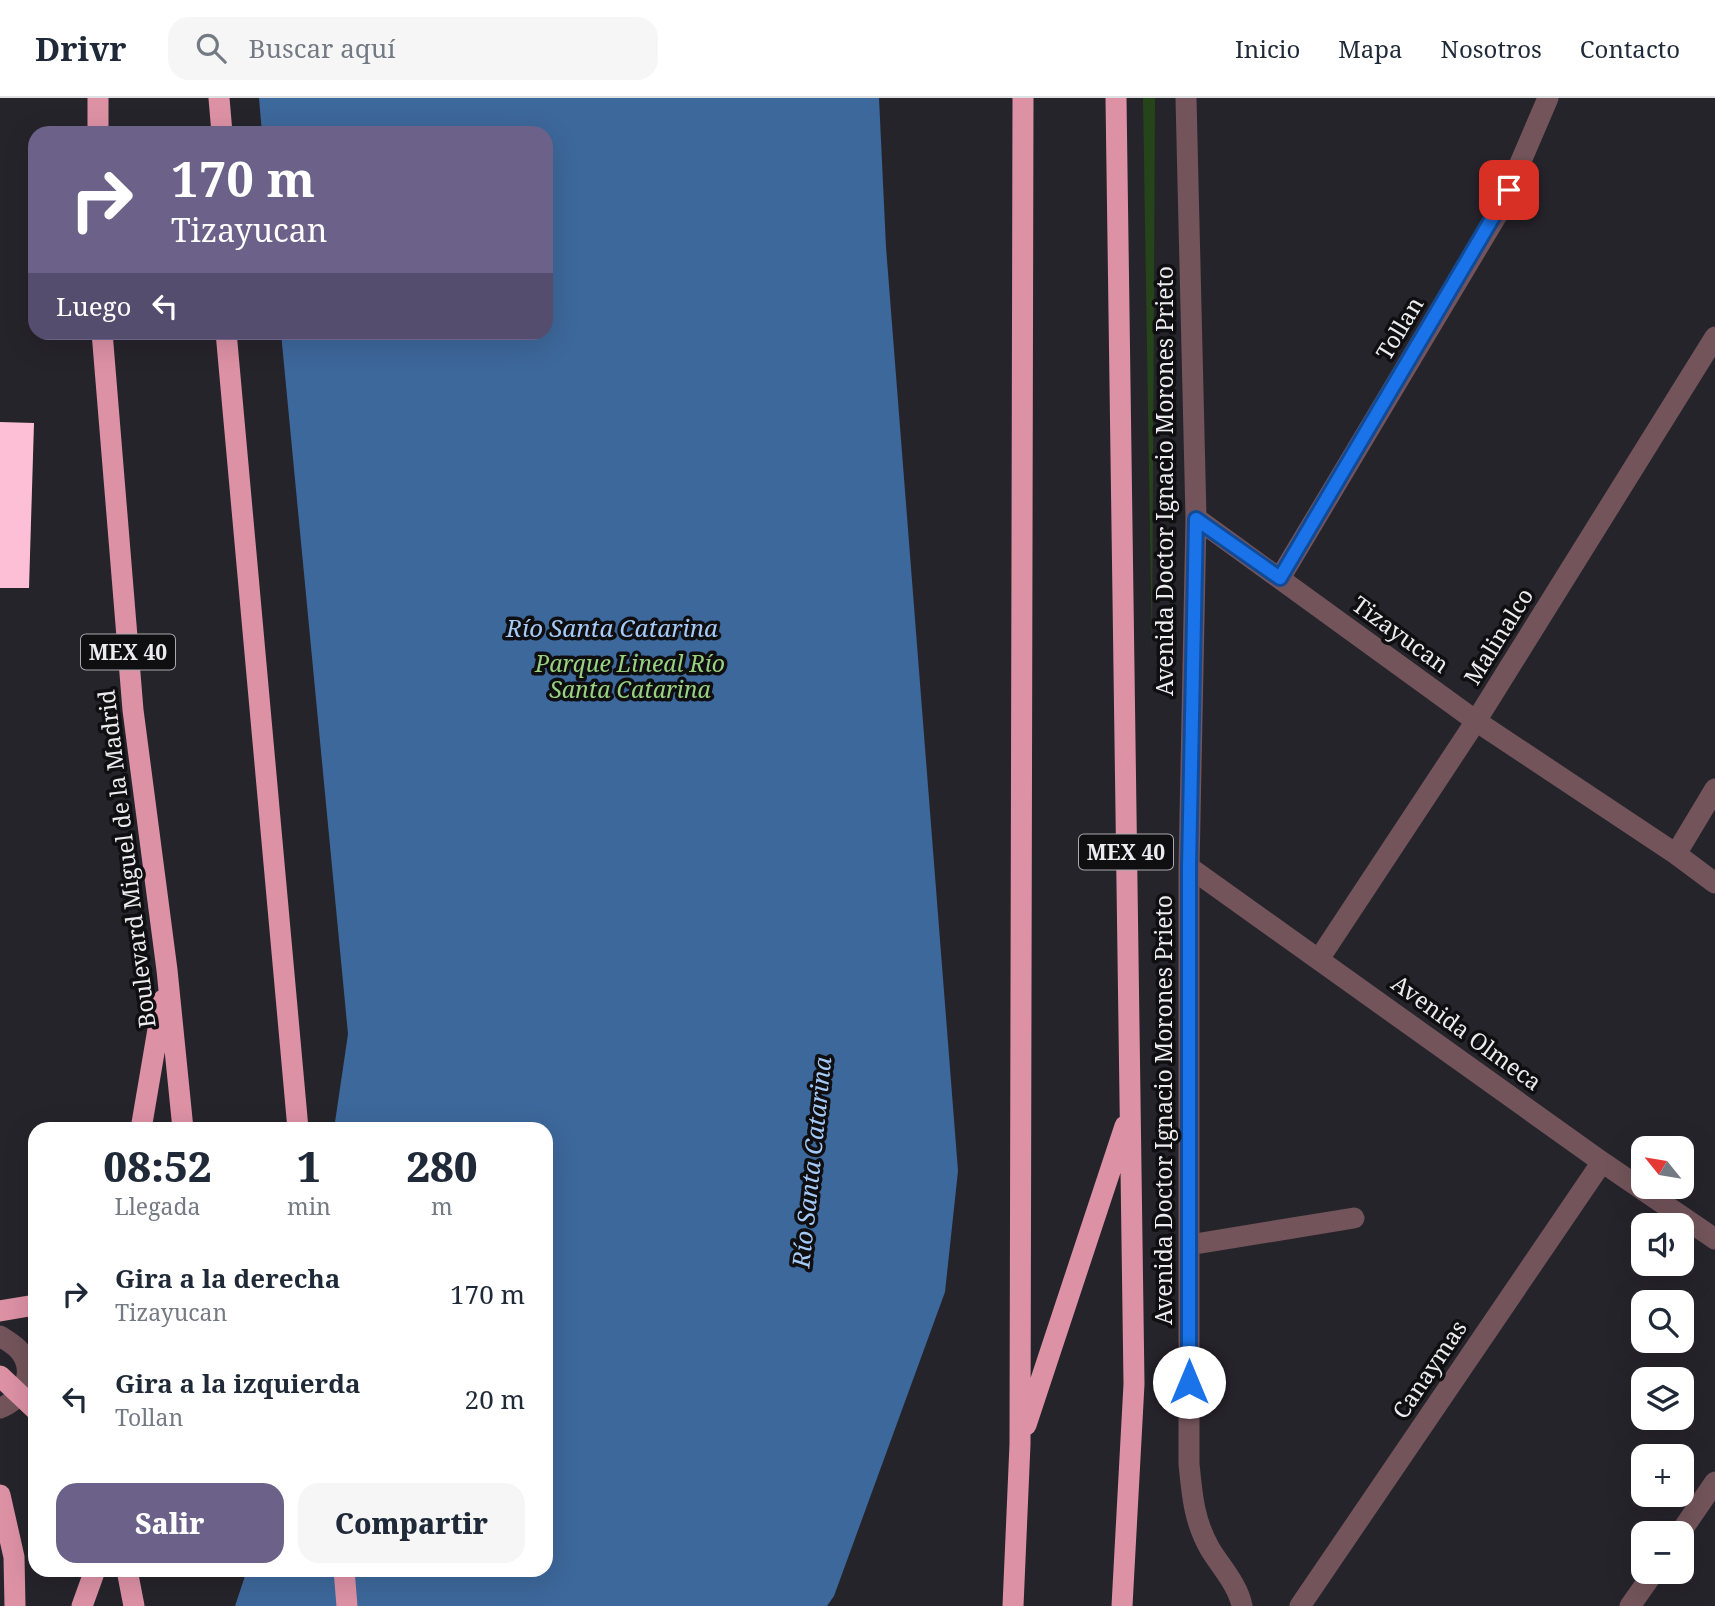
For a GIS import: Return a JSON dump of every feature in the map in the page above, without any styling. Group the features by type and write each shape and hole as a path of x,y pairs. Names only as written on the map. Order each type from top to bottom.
{"highway":[{"path":"98,98 98,126"},
{"path":"219,98 221,126"},
{"path":"1013,1606 1020,1444 1023,98"},
{"name":"Avenida Doctor Ignacio Morones Prieto","path":"1116,98 1133,1384 1122,1606"},
{"name":"Boulevard Miguel de la Madrid","path":"103,340 133,710 167,970 182,1122"},
{"path":"227,340 297,1122"},
{"path":"142,1122 167,970"},
{"path":"1020,1444 1130,1110"},
{"path":"0,1311 28,1306"},
{"path":"0,1376 28,1402"},
{"path":"0,1495 14,1558 15,1606"},
{"path":"82,1606 92,1577"},
{"path":"128,1577 134,1606"},
{"path":"345,1577 347,1606"}],"street":[{"name":"Avenida Doctor Ignacio Morones Prieto","path":"1185,98 1196,519 1189,867 1189,1464 1193,1511 1209,1546 1240,1595 1242,1606"},
{"name":"Tollan","path":"1280,578 1500,210 1548,98"},
{"name":"Malinalco","path":"1320,959 1476,720 1715,337"},
{"name":"Tizayucan","path":"1196,519 1476,720 1715,883"},
{"path":"1676,854 1715,789"},
{"name":"Avenida Olmeca","path":"1189,867 1602,1162 1715,1239"},
{"name":"Canaymas","path":"1300,1606 1602,1162"},
{"path":"1189,1245 1354,1219"},
{"path":"0,1336 19,1350 27,1375 18,1398 0,1408"},
{"path":"1688,1521 1715,1482"},
{"path":"1630,1606 1646,1584"}],"green space":[{"path":"1143,98 1155,98 1152,656"}],"water":[{"name":"Río Santa Catarina","path":"259,98 879,98 886,247 958,1171 945,1292 834,1596 827,1606 235,1606 245,1577 553,1577 553,1122 335,1122 348,1034 282,340 553,340 553,126 261,126"}],"building":[{"path":"0,422 34,423 29,588 0,588"}],"route":[{"path":"1189,1382 1189,867 1196,519 1280,578 1500,210 1509,190"}],"park label":[{"name":"Parque Lineal Río Santa Catarina","path":"630,676"}]}
